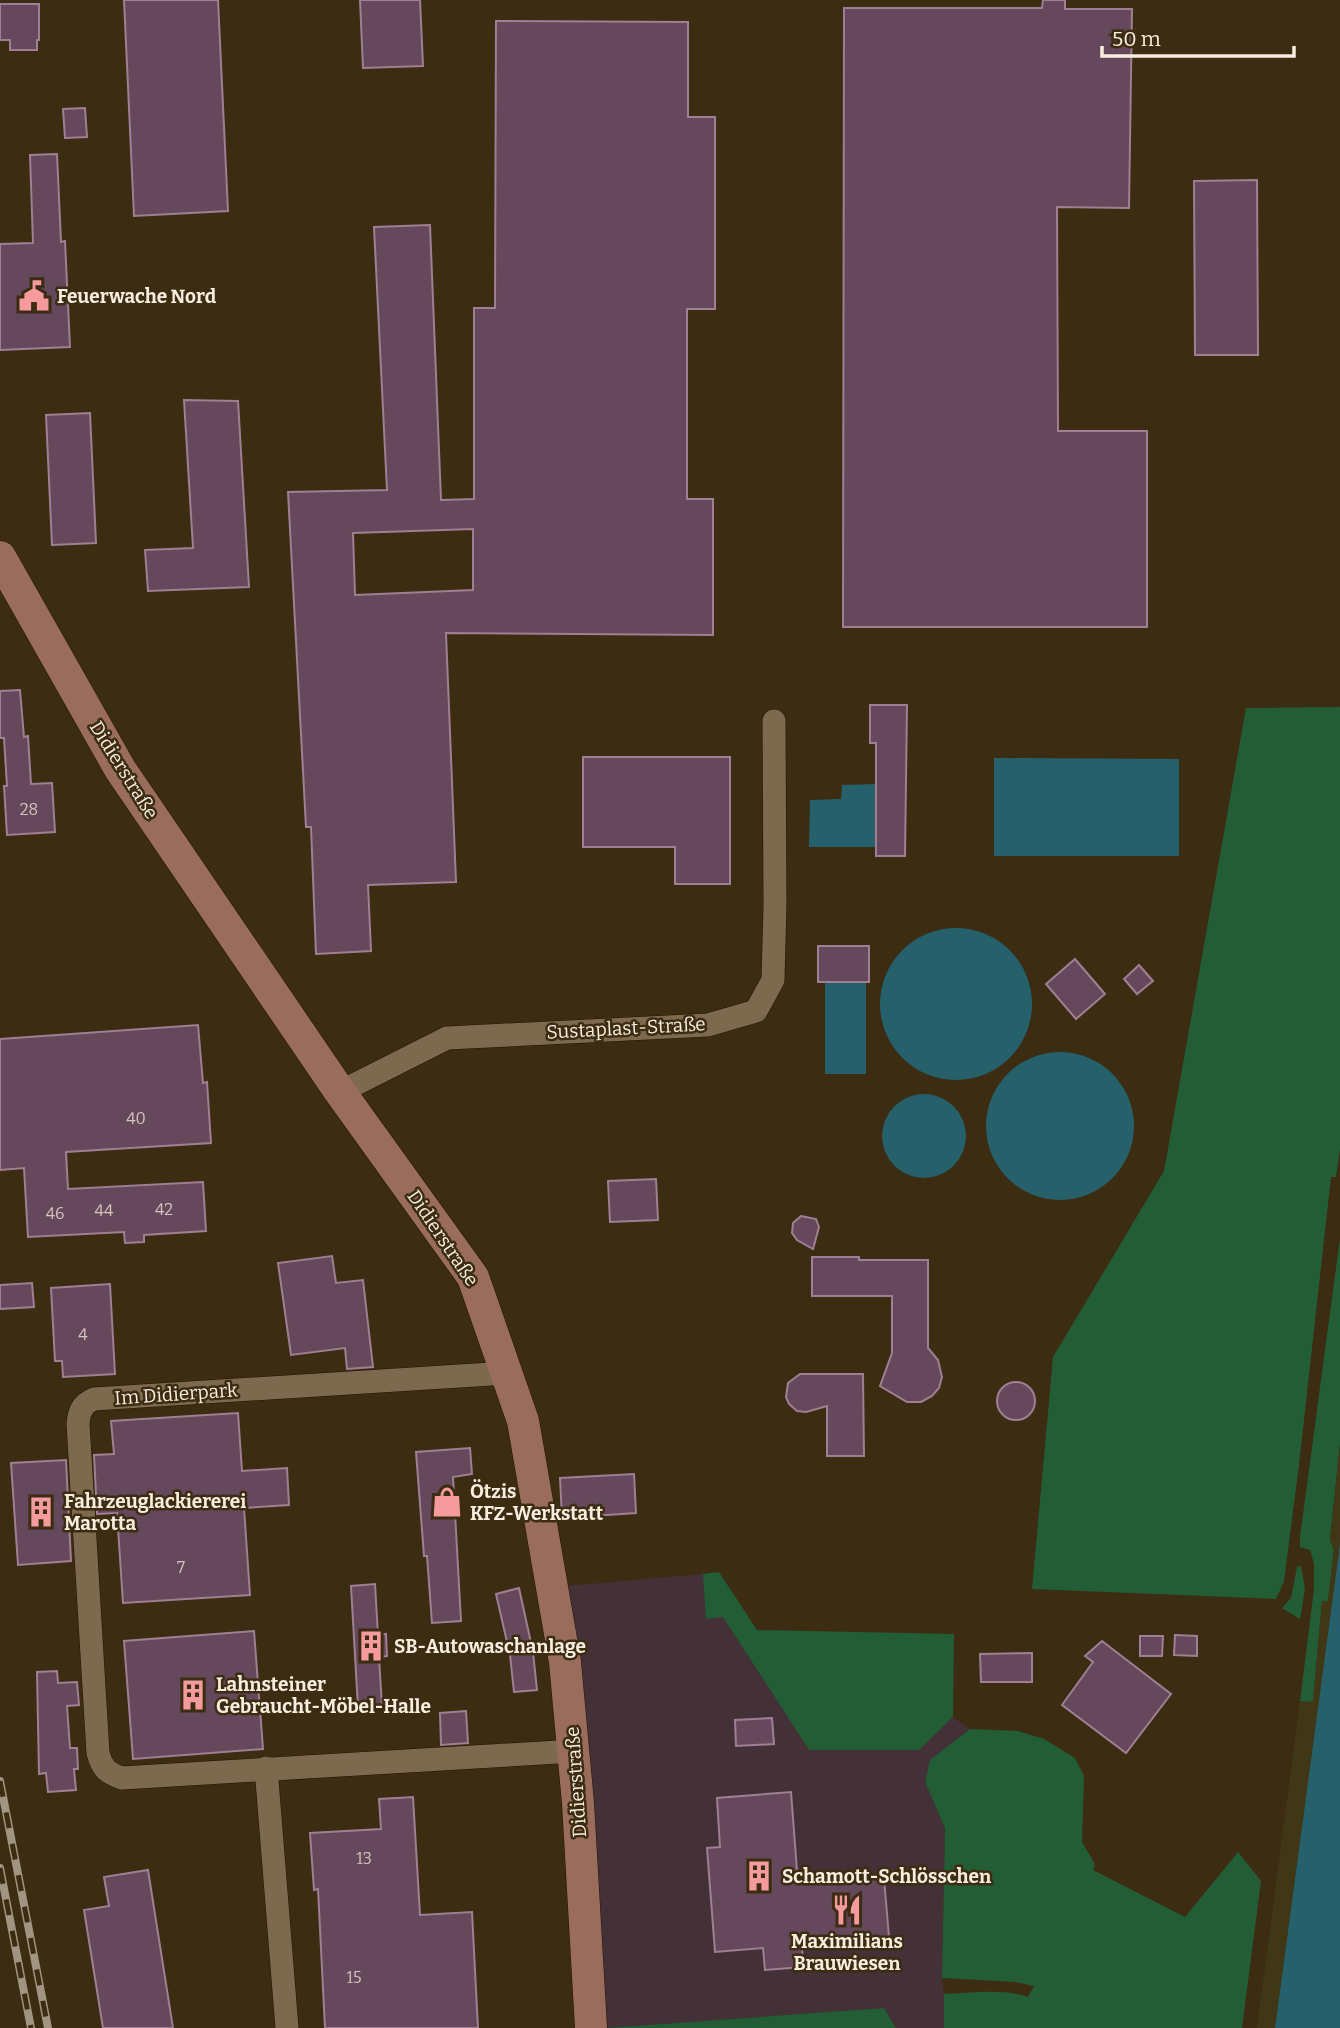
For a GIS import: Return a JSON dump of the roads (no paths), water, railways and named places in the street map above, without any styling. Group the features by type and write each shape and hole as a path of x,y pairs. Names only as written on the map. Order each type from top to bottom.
{"street":[{"name":"Didierstraße","path":"0,557 120,769 340,1092 473,1277 523,1420 565,1662 575,1751 590,2028"},
{"name":"Sustaplast-Straße","path":"340,1092 447,1038 708,1025 756,1011 773,979 774,722"},
{"name":"Im Didierpark","path":"507,1373 94,1399 81,1408 78,1424 98,1753 101,1766 110,1774 122,1778 575,1751"},
{"path":"266,1768 286,2028"}],"water":[{"path":"994,758 1179,759 1179,856 994,856"},
{"path":"876,784 876,847 809,847 810,800 841,799 842,785"},
{"path":"956,928 985,934 1010,950 1026,975 1032,1004 1026,1033 1010,1058 985,1074 956,1080 927,1074 902,1058 886,1033 880,1004 886,975 902,950 927,934"},
{"path":"825,983 866,983 866,1074 825,1074"},
{"path":"1060,1052 1088,1058 1112,1074 1128,1098 1134,1126 1128,1154 1112,1178 1088,1194 1060,1200 1032,1194 1008,1178 992,1154 986,1126 992,1098 1008,1074 1032,1058"},
{"path":"916,1094 932,1094 948,1101 959,1112 966,1128 963,1152 954,1166 932,1178 916,1178 900,1171 889,1160 882,1144 882,1128 889,1112 900,1101"},
{"path":"1340,1544 1340,2028 1275,2028"}],"railway":[{"path":"0,1781 48,2028"},
{"path":"0,1868 31,2028"}],"place":[{"name":"Feuerwache Nord","path":"34,296"},
{"name":"Ötzis KFZ-Werkstatt","path":"447,1502"},
{"name":"Fahrzeuglackiererei Marotta","path":"41,1512"},
{"name":"SB-Autowaschanlage","path":"371,1646"},
{"name":"Lahnsteiner Gebraucht-Möbel-Halle","path":"193,1695"},
{"name":"Schamott-Schlösschen","path":"759,1876"},
{"name":"Maximilians Brauwiesen","path":"847,1910"}]}
